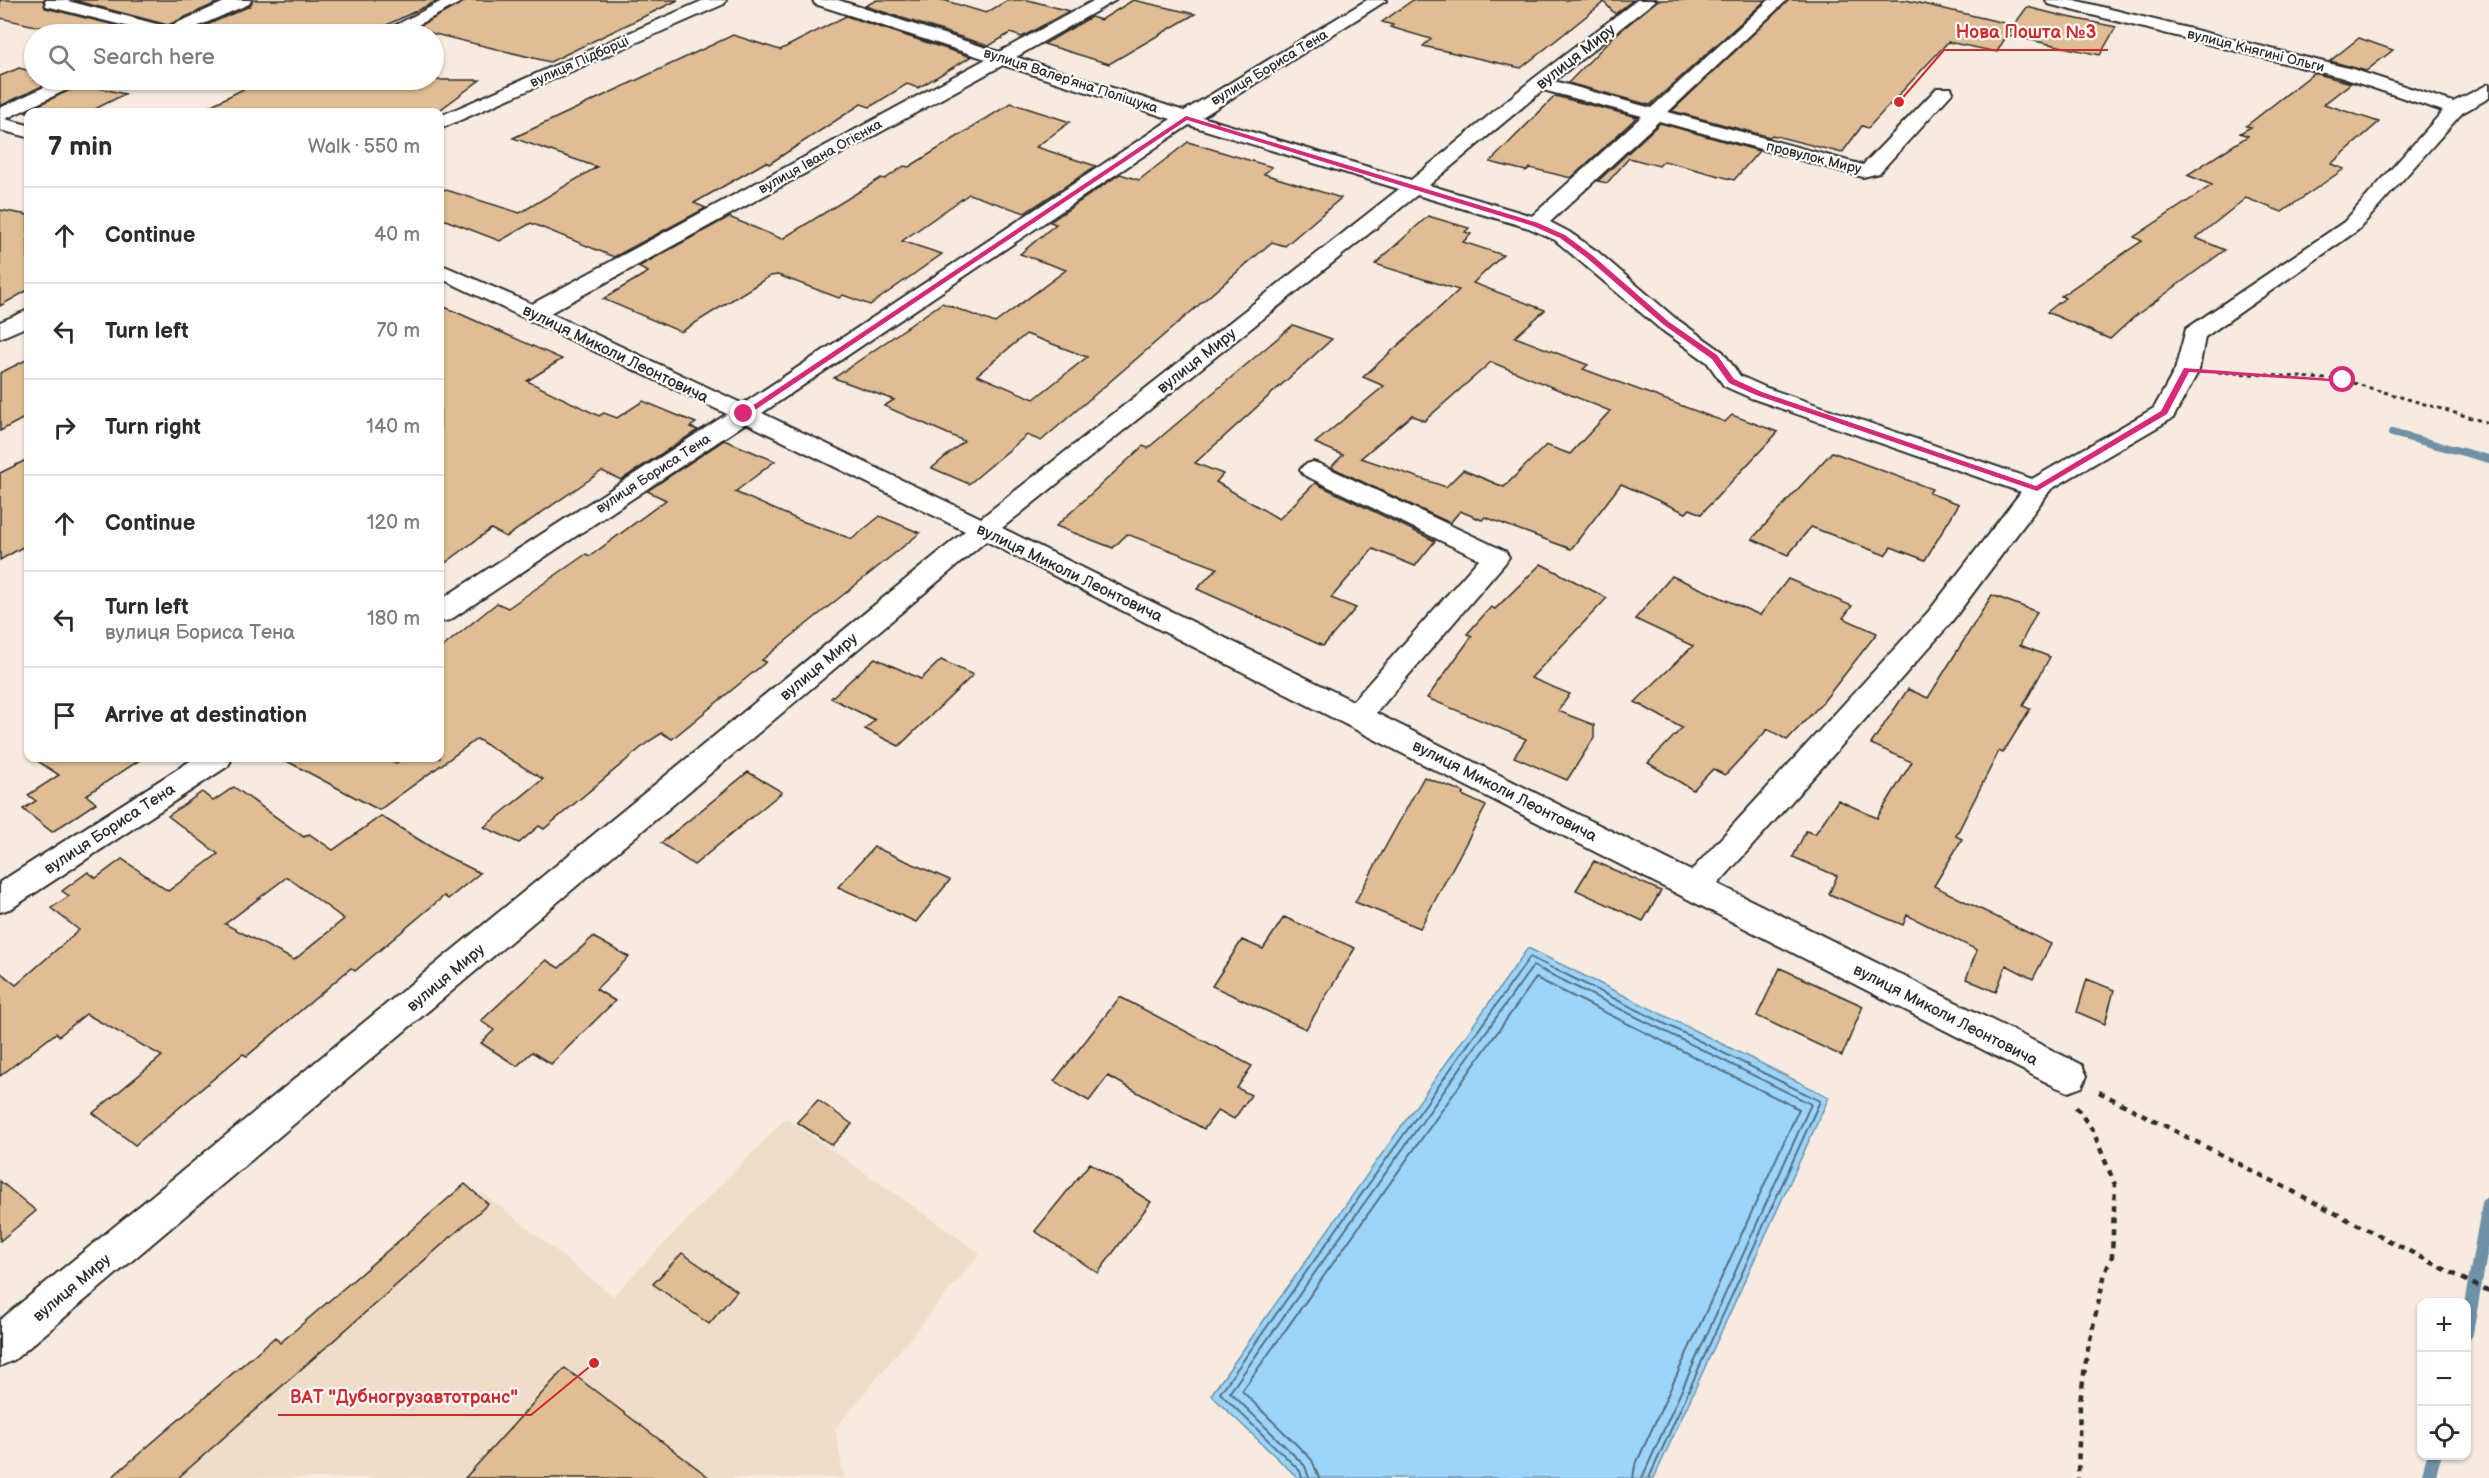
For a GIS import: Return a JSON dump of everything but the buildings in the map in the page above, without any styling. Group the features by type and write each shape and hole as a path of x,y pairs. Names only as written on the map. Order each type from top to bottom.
{"street":[{"path":"192,24 243,0"},
{"path":"408,24 457,0"},
{"name":"вулиця Підборці","path":"444,121 718,0"},
{"name":"вулиця Валерʼяна Поліщука","path":"821,0 1186,118 1536,224 1562,236 1667,323 1715,357 1732,381 1759,393 2037,489"},
{"name":"вулиця Івана Огієнка","path":"533,313 1108,0"},
{"name":"вулиця Бориса Тена","path":"444,609 744,414 1186,118 1379,0"},
{"name":"вулиця Миру","path":"0,1346 984,529 1413,188 1540,83 1648,0"},
{"path":"1536,224 1779,0"},
{"name":"вулиця Княгині Ольги","path":"2054,0 2147,16 2346,73 2456,109"},
{"path":"54,1 136,24"},
{"name":"провулок Миру","path":"1540,83 1863,171 1872,169 1944,92"},
{"path":"0,115 52,90"},
{"path":"1695,888 1939,618 2037,489 2164,413 2187,370 2194,334 2351,226 2456,109 2489,90"},
{"path":"0,124 24,130"},
{"name":"вулиця Миколи Леонтовича","path":"444,272 984,529 1358,715 2058,1071"},
{"path":"0,331 24,319"},
{"path":"1314,470 1496,557 1358,715"},
{"name":"вулиця Бориса Тена","path":"0,899 211,762"}],"path":[{"path":"2187,370 2343,380 2489,423"},
{"path":"2058,1071 2489,1292"},
{"path":"2058,1071 2093,1131 2115,1185 2112,1256 2105,1273 2087,1353 2080,1402 2078,1478"}],"shaded area":[{"path":"786,1118 980,1253 835,1429 844,1478 175,1478 483,1193 613,1296"}],"water":[{"path":"1528,948 1829,1097 1654,1478 1298,1478 1211,1395"}],"waterway":[{"path":"2392,433 2489,459"},
{"path":"2471,1305 2489,1204"},
{"path":"2428,1478 2433,1460"}],"place":[{"name":"Нова Пошта №3","path":"1899,102"},
{"name":"ВАТ \"Дубногрузавтотранс\"","path":"594,1363"}],"route":[{"path":"744,414 1186,118 1536,224 1562,236 1667,323 1715,357 1732,381 1759,393 2037,489 2042,483 2164,413 2187,370 2343,380"}]}
